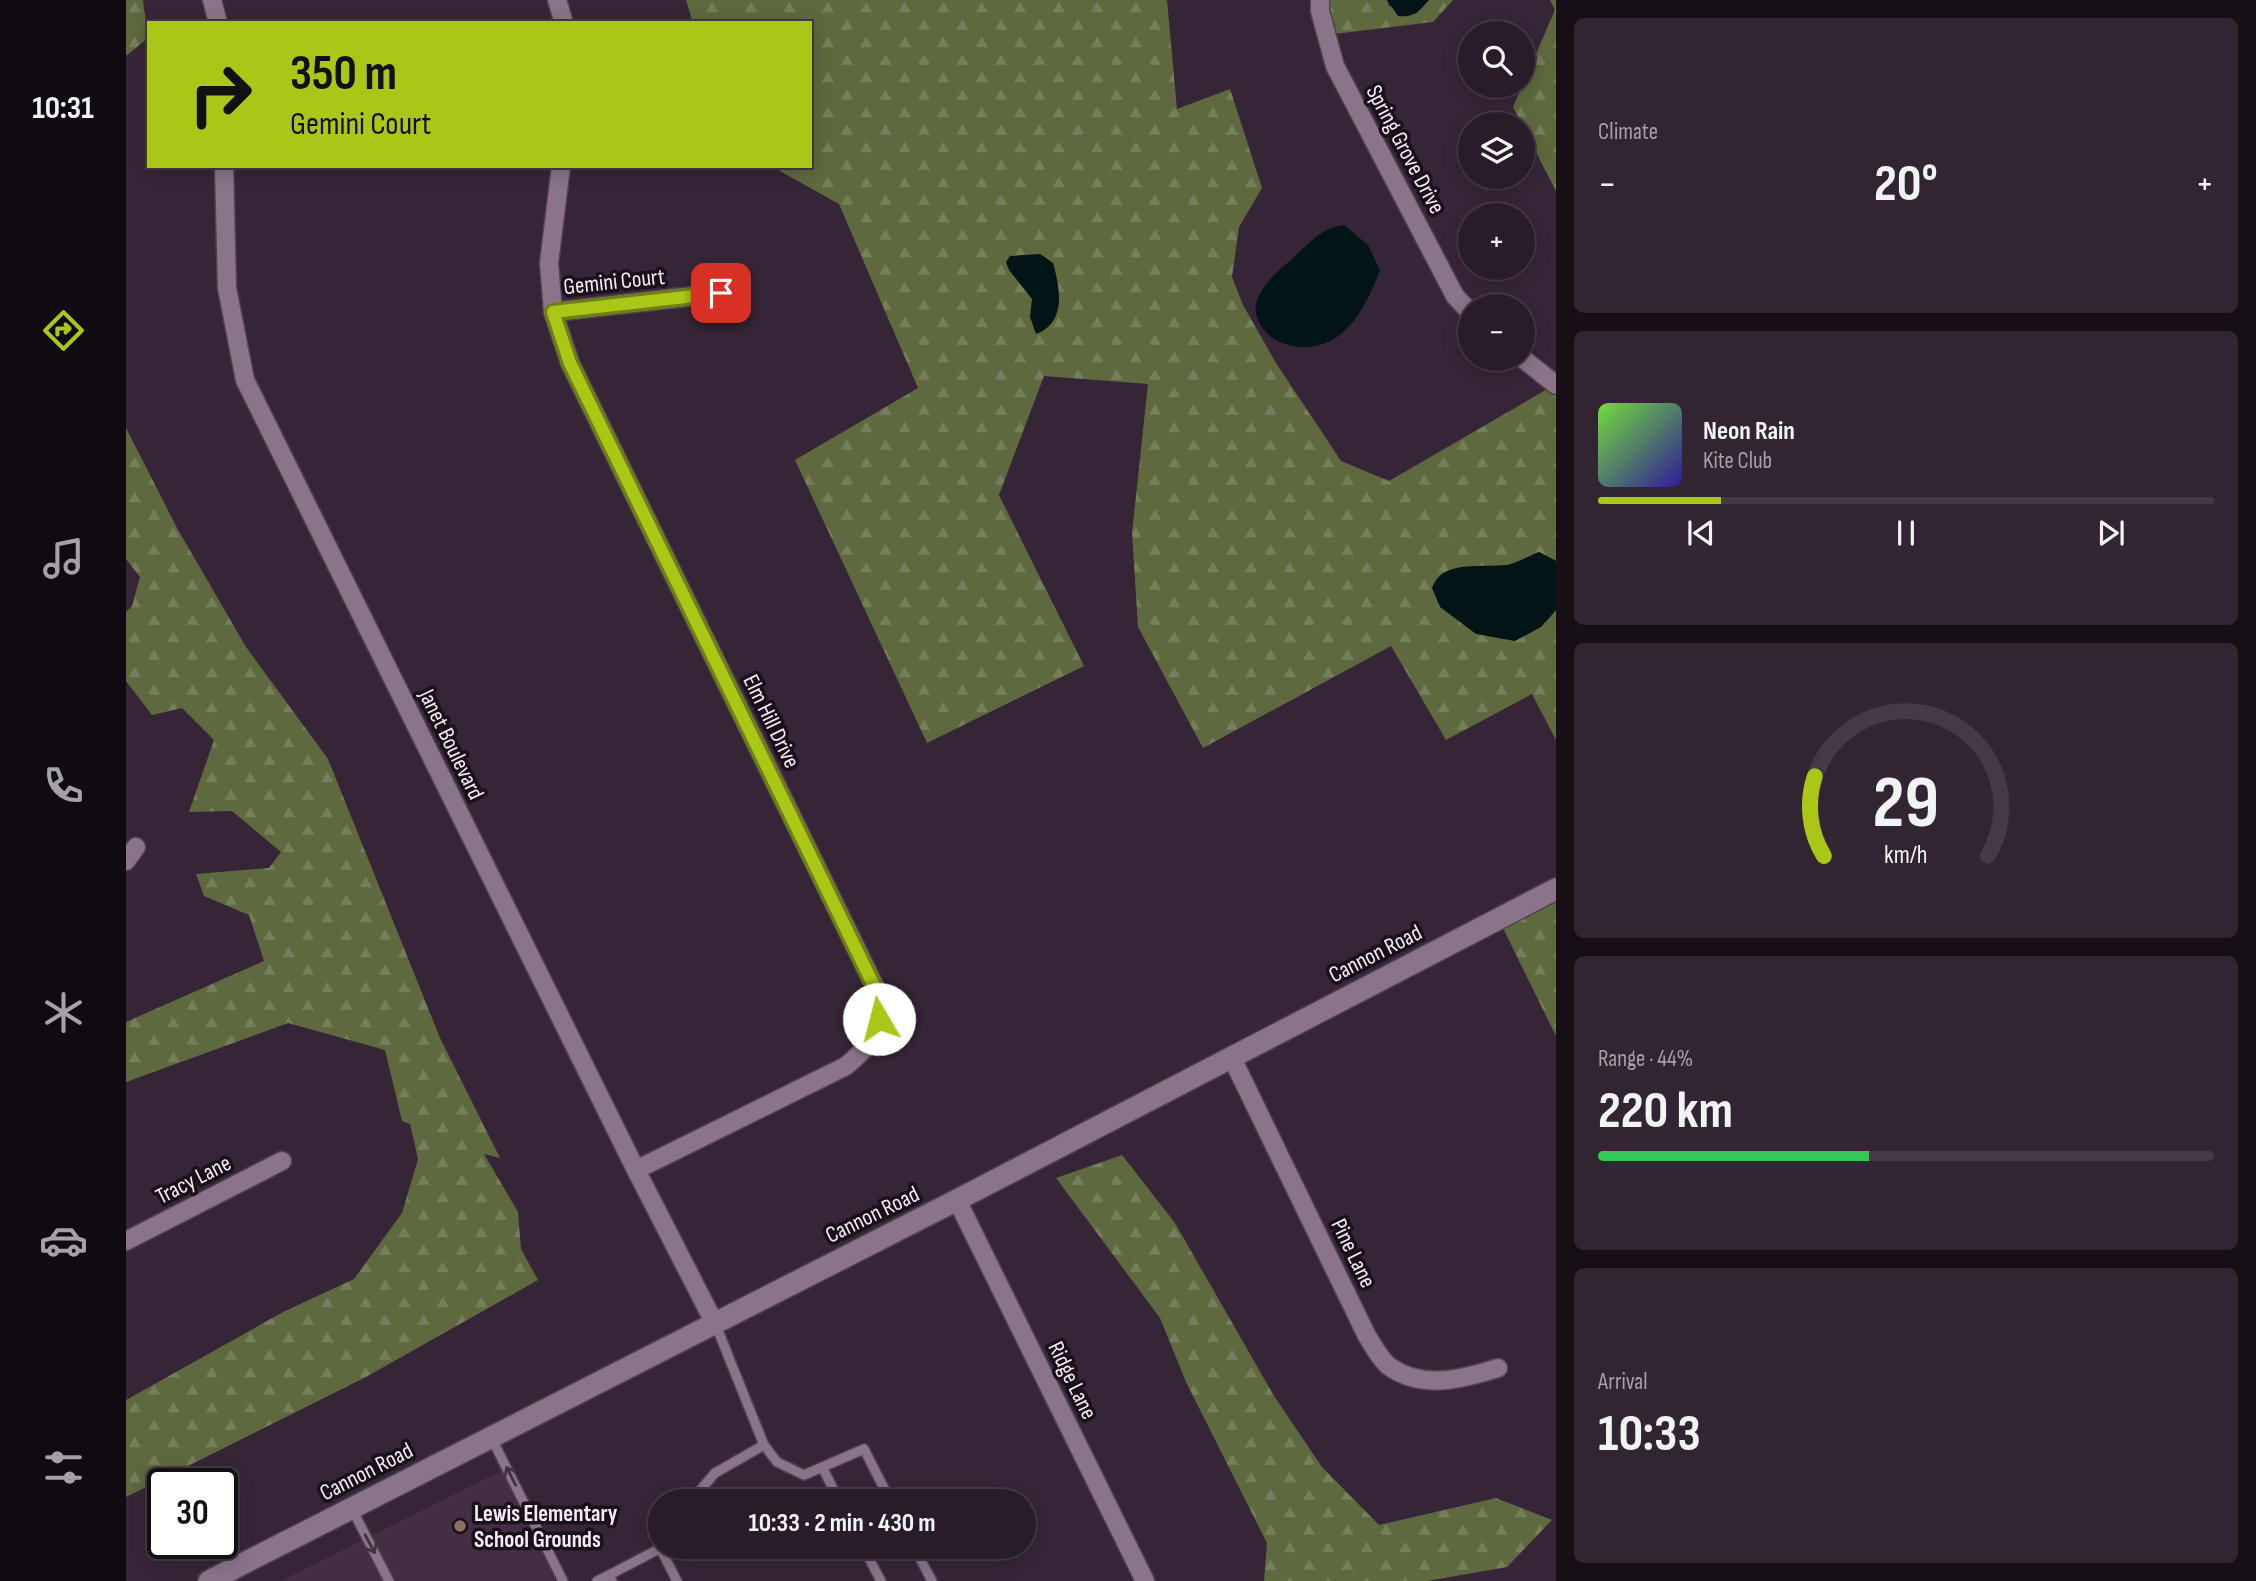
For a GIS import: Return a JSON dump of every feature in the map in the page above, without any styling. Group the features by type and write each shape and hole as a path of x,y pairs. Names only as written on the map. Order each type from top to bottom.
{"main road":[{"name":"Cannon Road","path":"209,1581 957,1200 1556,889"}],"street":[{"path":"212,0 217,21"},
{"path":"557,0 563,21"},
{"name":"Spring Grove Drive","path":"1320,0 1320,11 1335,66 1458,299"},
{"name":"Janet Boulevard","path":"224,168 227,288 245,380 714,1322"},
{"name":"Elm Hill Drive","path":"561,168 549,263 553,312 570,363 877,992 879,1019 868,1047 846,1066 636,1170"},
{"name":"Gemini Court","path":"553,312 721,293"},
{"path":"1535,368 1556,385"},
{"name":"Pine Lane","path":"1231,1056 1367,1336 1388,1367 1423,1381 1462,1379 1498,1368"},
{"name":"Tracy Lane","path":"126,1241 282,1161"},
{"name":"Ridge Lane","path":"957,1200 1145,1581"}],"lane":[{"path":"714,1322 764,1445 777,1462 804,1475 864,1449 884,1489"},
{"path":"491,1436 563,1581"},
{"path":"702,1489 715,1474 764,1445"},
{"path":"822,1467 833,1489"},
{"path":"351,1508 389,1581"},
{"path":"597,1581 610,1578 648,1556"},
{"path":"667,1559 677,1581"},
{"path":"869,1559 881,1581"},
{"path":"920,1559 932,1581"}],"shaded area":[{"path":"1387,0 1429,0 1416,13 1398,16"},
{"path":"1344,225 1368,245 1380,270 1365,304 1341,334 1321,345 1298,347 1277,341 1261,326 1256,313 1258,298 1265,285 1316,237 1336,226"},
{"path":"1040,254 1053,263 1059,303 1053,321 1046,329 1036,334 1030,317 1032,299 1009,270 1006,262 1010,256"},
{"path":"1539,552 1556,561 1556,610 1541,627 1515,641 1476,634 1440,607 1432,588 1445,572 1465,567 1507,565"},
{"name":"Lewis Elementary School Grounds","path":"501,1471 556,1581 281,1581"}],"green space":[{"path":"126,0 143,0 147,39 126,56"},
{"path":"686,0 1167,0 1177,109 1230,89 1262,188 1239,227 1232,277 1243,305 1276,363 1341,461 1389,481 1556,384 1556,561 1539,552 1509,565 1475,566 1541,627 1556,610 1556,740 1532,694 1446,740 1391,646 1203,748 1138,627 1132,533 1148,384 1044,376 999,495 1084,666 927,743 795,460 918,388 839,204 775,168 812,168 812,21 692,21"},
{"path":"1320,0 1387,0 1389,6 1416,14 1429,0 1453,0 1433,22 1326,35"},
{"path":"1550,0 1556,0 1556,191 1535,150 1535,112 1516,112 1513,107 1517,98 1535,98 1535,56 1555,10"},
{"path":"126,428 177,528 246,647 328,759 440,1038 500,1158 484,1154 518,1212 521,1249 538,1280 366,1377 184,1468 147,1468 147,1486 126,1497 126,1400 283,1312 354,1279 402,1213 418,1159 410,1124 402,1121 385,1050 288,1023 126,1082 126,1022 264,961 249,915 204,896 196,874 269,868 281,852 232,811 189,812 214,740 182,708 152,715 126,681 126,612 132,606 140,577 126,559"},
{"path":"1556,889 1556,1036 1498,918"},
{"path":"1122,1155 1175,1223 1274,1396 1322,1467 1379,1525 1496,1498 1552,1520 1507,1567 1427,1581 1264,1581 1267,1543 1186,1382 1160,1318 1056,1178"}],"place":[{"name":"Lewis Elementary School Grounds","path":"460,1526"}],"route":[{"path":"721,293 553,312 570,363 877,992 879,1019"}]}
